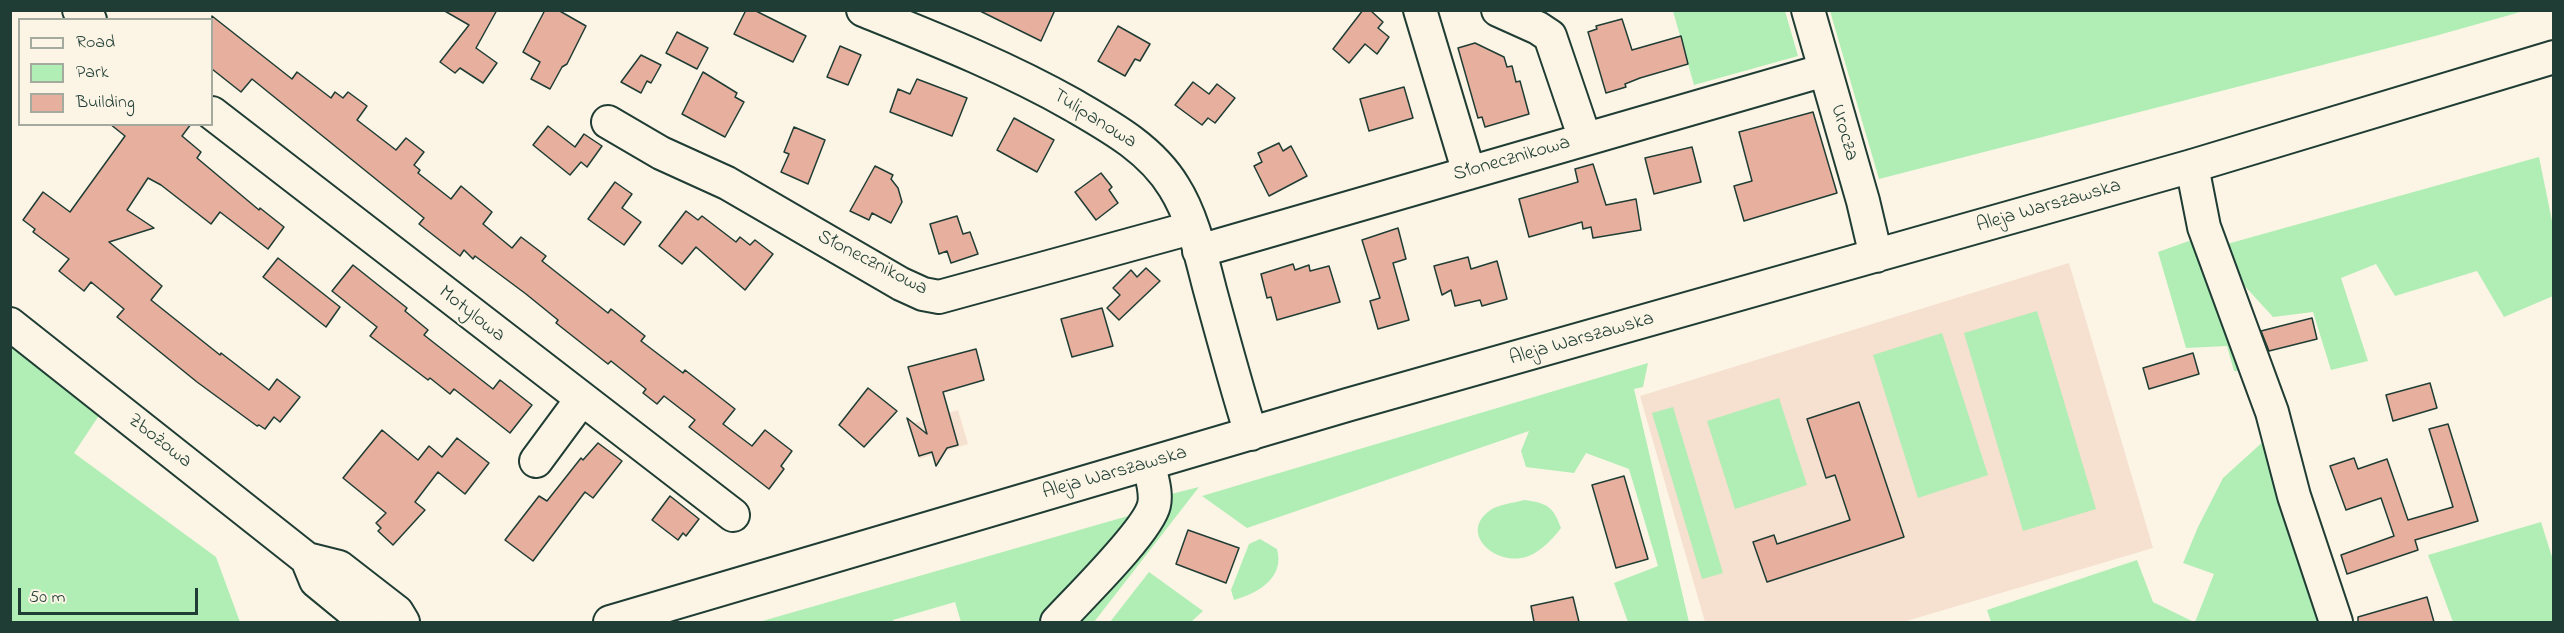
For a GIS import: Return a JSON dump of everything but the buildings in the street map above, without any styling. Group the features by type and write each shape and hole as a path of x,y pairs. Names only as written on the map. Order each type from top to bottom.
{"street":[{"name":"Tulipanowa","path":"863,10 990,62 1116,129 1158,165 1175,188 1195,239 1251,434"},
{"path":"1420,10 1470,173"},
{"path":"1498,10 1550,36 1585,139"},
{"name":"Urocza","path":"1808,10 1876,256"},
{"name":"Aleja Warszawska","path":"610,622 1251,434 2192,166 2553,57"},
{"name":"Słonecznikowa","path":"608,122 661,153 727,183 901,284 922,294 939,297 1470,173 1825,70"},
{"name":"Motylowa","path":"213,114 581,400 733,515"},
{"path":"2192,166 2204,227 2272,412 2294,496 2336,622"},
{"name":"Zbożowa","path":"10,324 307,559 339,567 397,612 404,622"},
{"path":"536,461 581,400"},
{"path":"1058,622 1136,535 1152,512 1155,498 1149,464"},
{"name":"Zbożowa","path":"307,559 316,581 366,622"}],"shaded area":[{"path":"2069,263 2153,548 1903,622 1705,622 1640,396"},
{"path":"958,410 968,444 919,459 909,425"}],"green space":[{"path":"1830,10 2524,11 1879,179"},
{"path":"1673,11 1785,11 1798,56 1694,85"},
{"path":"2539,157 2553,226 2553,296 2504,317 2477,271 2395,296 2376,264 2341,278 2368,361 2331,370 2313,312 2273,317 2241,282 2227,244"},
{"path":"2203,236 2248,371 2234,371 2227,346 2186,348 2158,252"},
{"path":"2037,311 2096,509 2023,531 1964,333"},
{"path":"1942,333 1988,475 1918,498 1873,355"},
{"path":"10,339 102,411 74,453 216,557 240,622 11,622"},
{"path":"1648,363 1643,387 1634,389 1689,622 1628,622 1614,583 1658,566 1629,469 1586,453 1574,473 1526,467 1521,451 1529,431 1247,528 1202,496"},
{"path":"1779,398 1807,485 1735,509 1707,421"},
{"path":"1673,407 1723,573 1702,579 1652,413"},
{"path":"2266,439 2328,622 2195,622 2214,574 2183,563 2223,478"},
{"path":"1199,487 1094,622 961,622 955,602 893,620 894,622 759,622 1128,516 1155,498"},
{"path":"1524,500 1544,504 1552,510 1561,528 1544,547 1527,557 1499,556 1483,544 1478,527 1482,518 1496,507"},
{"path":"2541,522 2553,560 2553,622 2453,622 2428,555"},
{"path":"1260,539 1277,549 1277,568 1268,583 1234,600 1231,590 1249,544"},
{"path":"2137,560 2153,602 2194,622 1991,622 1987,610"},
{"path":"1149,572 1203,611 1191,622 1110,622"}]}
